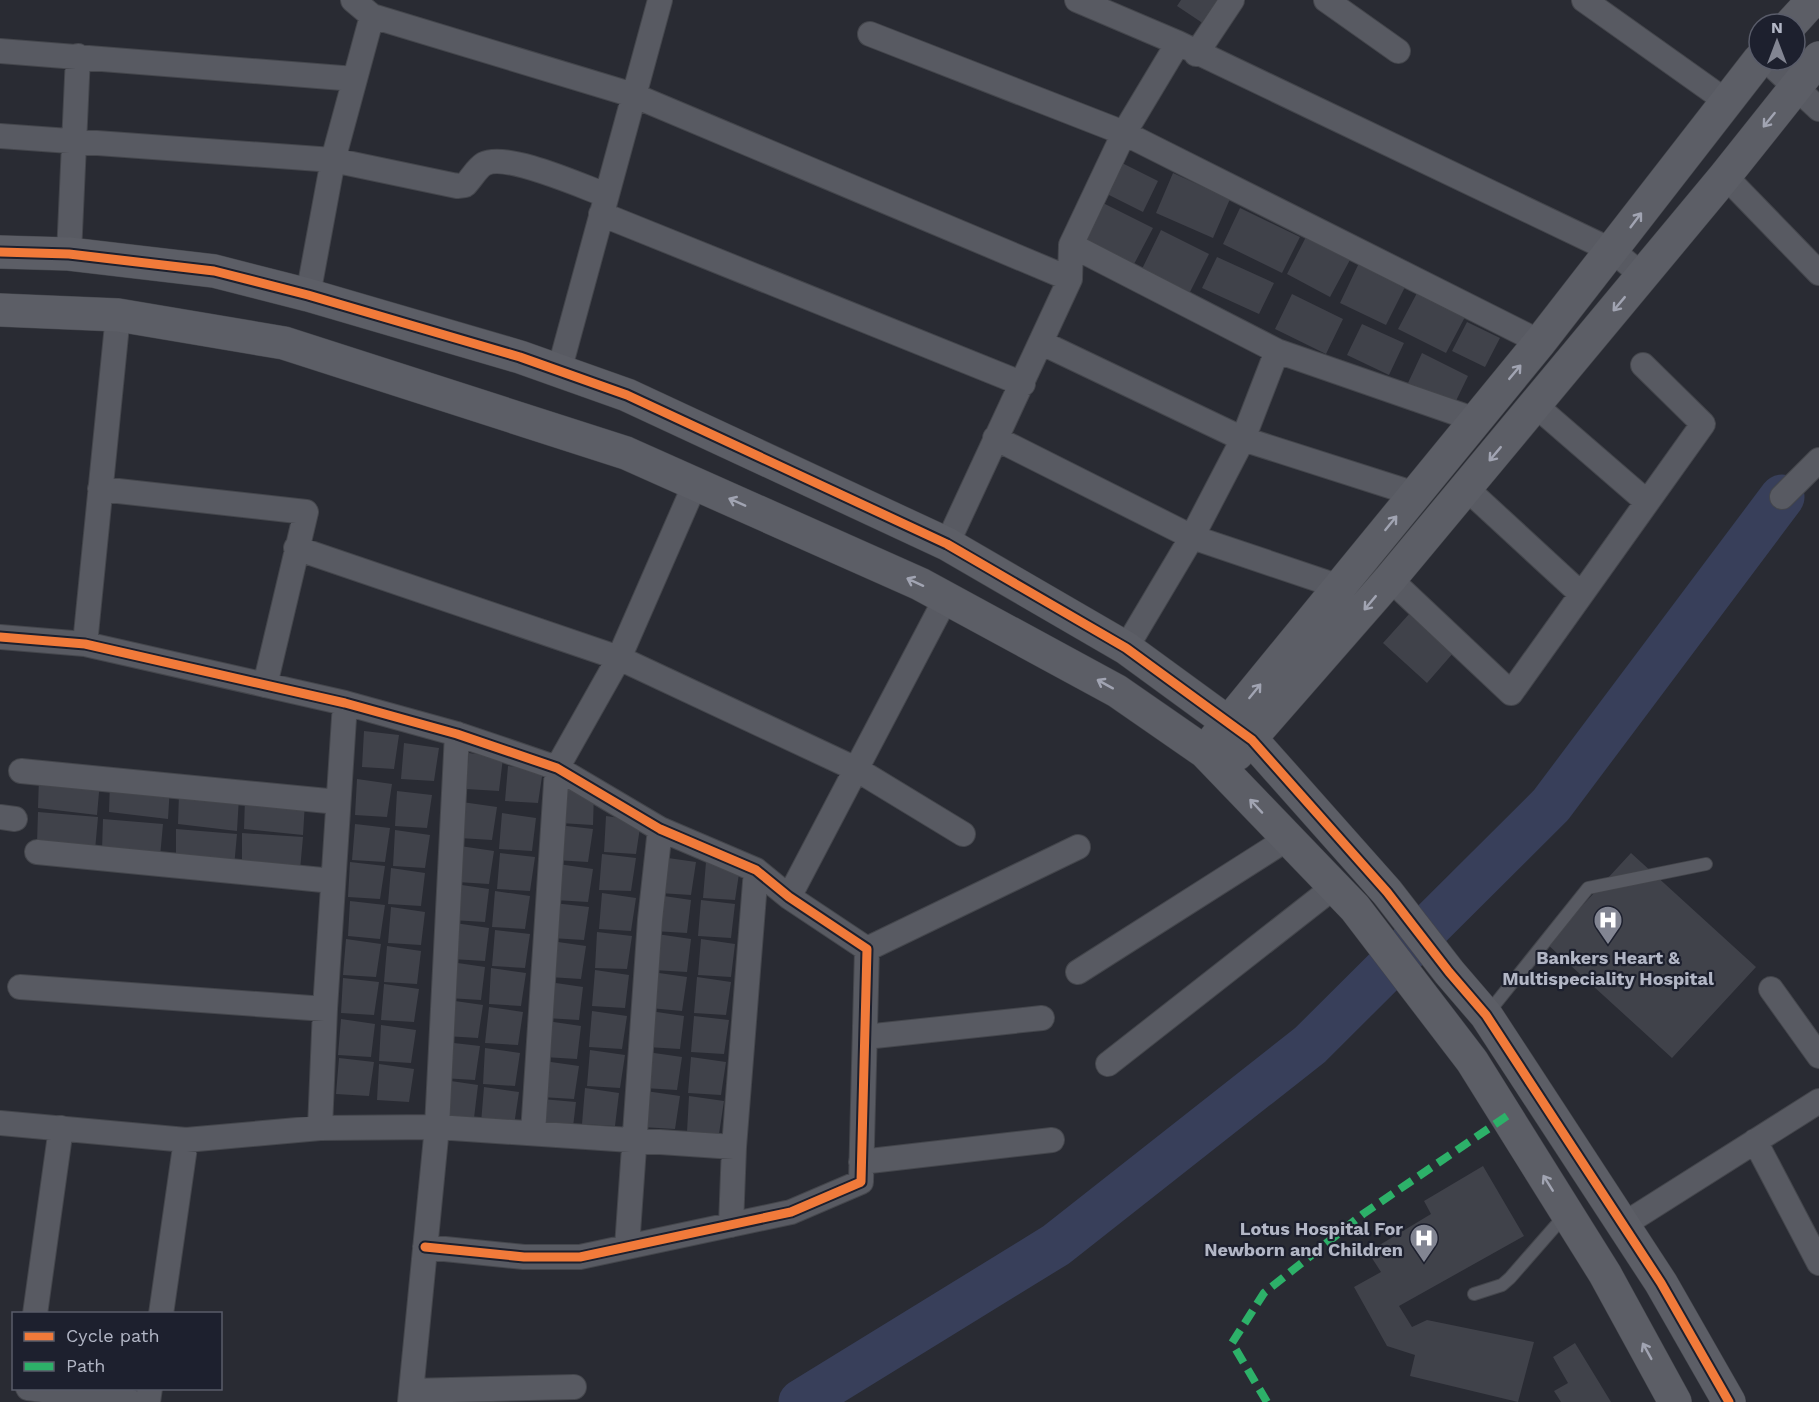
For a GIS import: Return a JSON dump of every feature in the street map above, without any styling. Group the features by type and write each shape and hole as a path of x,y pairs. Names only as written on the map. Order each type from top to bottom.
{"street":[{"path":"353,0 372,16 633,95 1070,279"},
{"path":"559,371 660,0"},
{"path":"1077,0 1187,48 1613,251 1642,276"},
{"path":"947,544 1070,279 1071,245 1124,133 1187,48 1232,0"},
{"path":"1326,0 1398,51"},
{"path":"1584,0 1726,101"},
{"path":"1802,12 1813,0"},
{"path":"308,295 333,160 372,16"},
{"path":"870,34 1124,133 1540,342"},
{"path":"0,51 355,79"},
{"path":"69,254 72,141 78,56"},
{"path":"1213,761 1390,579 1725,176 1807,98 1819,58"},
{"path":"1240,731 1340,587 1613,251 1749,72"},
{"path":"1779,72 1807,98"},
{"path":"0,136 333,160 457,186 465,185 483,164 493,161 512,162 603,204 1023,384"},
{"path":"1725,176 1819,273"},
{"path":"1071,245 1277,351 1476,420"},
{"path":"0,252 69,254 214,272 308,295 559,371 627,395 947,544 1126,648 1240,731 1387,892 1449,972 1486,1015 1661,1283 1729,1402"},
{"path":"0,310 118,315 303,348 626,453 920,584 1117,691 1213,761 1345,897 1429,1004 1472,1060 1567,1212 1605,1274 1675,1402"},
{"path":"85,644 118,315"},
{"path":"1041,343 1243,439 1415,494"},
{"path":"1126,648 1192,537 1243,439 1277,351"},
{"path":"1390,579 1511,693 1703,424 1643,365"},
{"path":"1535,405 1647,502"},
{"path":"995,438 1192,537 1340,587"},
{"path":"1782,497 1819,460"},
{"path":"533,1133 557,768 619,658 695,484"},
{"path":"1466,488 1581,594"},
{"path":"100,489 306,512 265,685"},
{"path":"296,548 619,658 856,769 963,834"},
{"path":"789,897 946,598"},
{"path":"0,637 85,644 345,703 457,734 557,768 660,829 756,870 789,897 867,949"},
{"path":"320,1128 325,1009 345,703"},
{"path":"457,734 437,1127 410,1396 574,1387"},
{"path":"21,771 339,802"},
{"path":"627,1247 650,920 660,829"},
{"path":"1078,972 1287,839"},
{"path":"867,949 1078,847"},
{"path":"37,852 333,881"},
{"path":"731,1225 734,1147 756,870"},
{"path":"1108,1064 1345,897"},
{"path":"425,1248 524,1257 580,1257 791,1212 861,1182 867,949"},
{"path":"20,987 325,1009"},
{"path":"1772,989 1819,1056"},
{"path":"865,1037 1042,1018"},
{"path":"1623,1225 1819,1101"},
{"path":"0,1123 186,1140 320,1128 437,1127 734,1147"},
{"path":"35,1312 62,1128"},
{"path":"161,1312 186,1140"},
{"path":"861,1162 1052,1140"},
{"path":"1755,1141 1812,1232 1819,1263"},
{"path":"34,1390 131,1402"}],"lane":[{"path":"1486,1015 1588,888 1706,864"},
{"path":"1474,1294 1502,1285 1510,1278 1567,1212"}],"building":[{"path":"1181,0 1221,0 1207,26 1177,6"},
{"path":"1122,163 1158,181 1143,212 1107,194"},
{"path":"1173,173 1230,199 1213,238 1156,213"},
{"path":"1103,203 1153,228 1133,266 1084,240"},
{"path":"1240,208 1300,237 1282,273 1223,244"},
{"path":"1161,230 1209,254 1190,292 1142,269"},
{"path":"1307,235 1351,258 1330,297 1287,274"},
{"path":"1217,257 1274,283 1259,314 1202,288"},
{"path":"1359,263 1406,285 1386,325 1340,303"},
{"path":"1417,293 1465,317 1446,353 1398,329"},
{"path":"1292,294 1343,319 1326,354 1275,329"},
{"path":"1467,322 1500,338 1485,367 1452,351"},
{"path":"1362,324 1404,343 1389,375 1347,355"},
{"path":"1422,353 1468,376 1454,405 1408,383"},
{"path":"1410,613 1454,652 1427,683 1383,643"},
{"path":"364,731 399,735 394,769 362,767"},
{"path":"404,743 439,748 434,781 401,779"},
{"path":"469,753 503,758 499,791 466,789"},
{"path":"508,766 543,770 538,803 505,801"},
{"path":"39,777 100,781 97,815 38,808"},
{"path":"357,779 392,784 387,817 355,815"},
{"path":"110,781 170,786 168,819 109,812"},
{"path":"563,787 594,792 593,825 560,823"},
{"path":"397,791 432,795 427,828 395,826"},
{"path":"179,793 239,797 237,831 178,824"},
{"path":"245,798 305,802 303,835 244,829"},
{"path":"462,802 497,807 492,840 459,838"},
{"path":"38,812 98,817 95,850 37,843"},
{"path":"502,813 536,818 532,851 499,849"},
{"path":"606,816 641,821 636,854 604,852"},
{"path":"103,819 163,824 160,857 102,850"},
{"path":"355,824 390,828 385,862 352,860"},
{"path":"558,825 593,829 588,862 555,860"},
{"path":"176,829 237,834 234,867 176,860"},
{"path":"395,830 430,835 425,868 393,866"},
{"path":"242,833 303,837 300,870 242,863"},
{"path":"460,846 494,851 489,884 457,882"},
{"path":"500,853 535,857 530,891 497,889"},
{"path":"1631,853 1756,967 1672,1058 1547,944"},
{"path":"602,854 636,858 631,891 599,890"},
{"path":"661,857 696,862 691,895 659,893"},
{"path":"350,862 385,866 380,899 348,897"},
{"path":"706,862 740,867 735,900 703,898"},
{"path":"558,864 593,869 588,902 555,900"},
{"path":"391,868 425,873 421,906 388,904"},
{"path":"455,884 489,889 485,922 452,920"},
{"path":"495,891 530,896 525,929 492,927"},
{"path":"602,893 636,898 631,931 599,929"},
{"path":"657,895 691,900 687,933 654,931"},
{"path":"701,900 735,904 731,938 698,936"},
{"path":"350,901 385,905 380,939 348,936"},
{"path":"554,903 589,907 584,940 551,938"},
{"path":"391,907 425,912 421,945 388,943"},
{"path":"455,923 489,928 485,961 452,959"},
{"path":"495,930 530,934 525,968 492,966"},
{"path":"597,932 632,936 627,969 595,968"},
{"path":"657,934 691,939 687,972 654,970"},
{"path":"346,939 381,944 376,977 343,975"},
{"path":"701,939 735,944 731,977 698,975"},
{"path":"551,941 586,946 581,979 549,977"},
{"path":"387,946 421,951 417,984 384,982"},
{"path":"451,962 485,967 481,1000 448,998"},
{"path":"491,968 526,973 521,1006 489,1004"},
{"path":"595,970 629,975 625,1008 592,1006"},
{"path":"652,972 687,977 682,1011 650,1008"},
{"path":"697,977 731,982 726,1015 694,1013"},
{"path":"343,978 379,982 374,1015 341,1013"},
{"path":"549,982 583,987 579,1020 546,1018"},
{"path":"384,984 419,989 414,1022 381,1020"},
{"path":"448,1000 483,1005 478,1038 445,1036"},
{"path":"489,1007 523,1012 518,1045 485,1043"},
{"path":"592,1011 627,1016 622,1049 589,1047"},
{"path":"650,1011 684,1016 680,1049 647,1047"},
{"path":"694,1016 729,1020 724,1054 691,1052"},
{"path":"341,1019 375,1024 371,1057 338,1055"},
{"path":"547,1021 581,1026 577,1059 544,1057"},
{"path":"381,1025 416,1030 411,1063 379,1061"},
{"path":"445,1042 480,1046 475,1080 442,1078"},
{"path":"485,1048 520,1053 515,1086 483,1084"},
{"path":"590,1050 625,1055 620,1088 587,1086"},
{"path":"647,1052 682,1057 677,1090 644,1088"},
{"path":"691,1057 726,1062 721,1095 688,1093"},
{"path":"339,1058 374,1062 369,1096 336,1094"},
{"path":"544,1061 579,1066 574,1099 541,1097"},
{"path":"379,1064 414,1069 409,1102 377,1100"},
{"path":"444,1080 478,1085 474,1118 441,1116"},
{"path":"484,1087 519,1092 514,1125 481,1123"},
{"path":"585,1088 619,1093 615,1126 582,1124"},
{"path":"646,1091 680,1096 675,1129 642,1127"},
{"path":"689,1096 724,1101 719,1134 687,1132"},
{"path":"542,1099 576,1102 572,1135 539,1133"},
{"path":"1483,1166 1524,1236 1399,1306 1412,1327 1427,1320 1534,1342 1518,1402 1410,1376 1415,1355 1387,1346 1354,1287 1381,1272 1368,1252 1431,1214 1424,1201"},
{"path":"1575,1343 1611,1402 1561,1402 1554,1391 1568,1383 1553,1357"}],"waterway":[{"path":"801,1402 1056,1245 1310,1045 1551,805 1782,497"}],"marked path":[{"path":"1267,1402 1232,1343 1264,1293 1363,1214 1507,1116"}],"cycle path":[{"path":"0,252 69,254 214,271 308,295 520,357 627,395 947,544 1126,648 1252,740 1387,892 1449,972 1486,1015 1661,1283 1729,1402"},
{"path":"0,637 85,644 345,703 457,734 557,768 660,829 756,870 789,897 867,949 861,1182 791,1212 580,1257 524,1257 425,1247"}],"place":[{"name":"Bankers Heart & Multispeciality Hospital","path":"1608,946"},
{"name":"Lotus Hospital For Newborn and Children","path":"1424,1264"}]}
